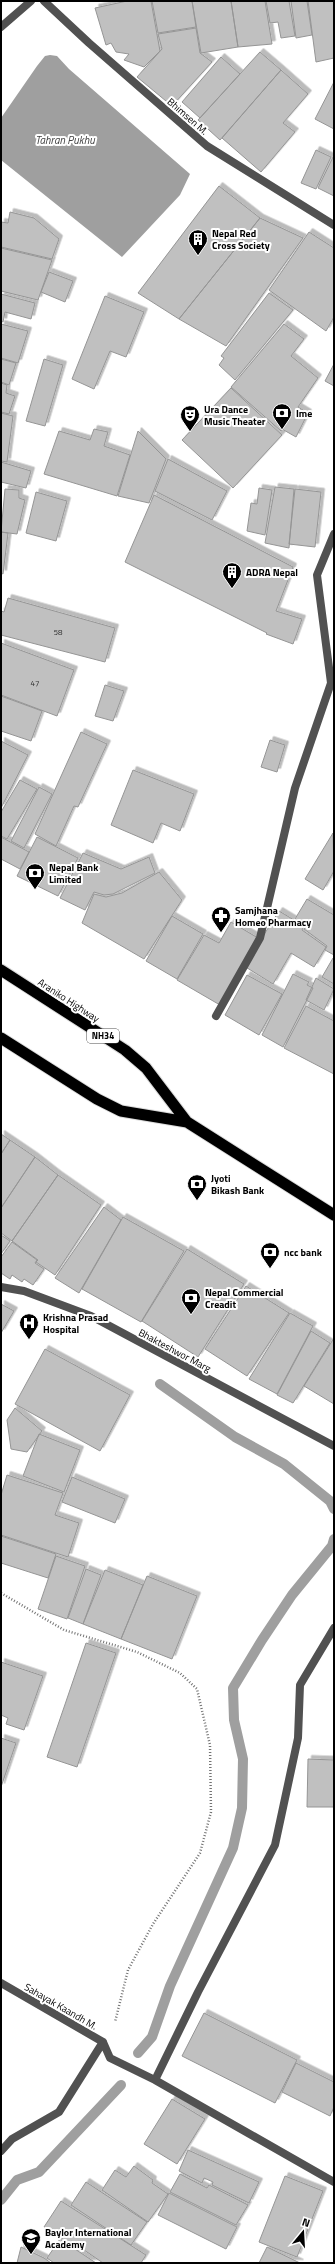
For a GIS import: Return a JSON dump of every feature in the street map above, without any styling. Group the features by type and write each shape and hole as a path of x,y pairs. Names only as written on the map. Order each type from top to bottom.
{"highway":[{"name":"Araniko Highway","path":"1,970 125,1050 146,1068 187,1122 334,1215"},
{"name":"Araniko Highway","path":"1,1038 97,1099 121,1111 187,1122"}],"street":[{"path":"1,27 31,1"},
{"name":"Bhimsen M.","path":"44,1 89,43 207,146 334,225"},
{"path":"216,1016 260,938 295,788 331,683 317,575 334,534"},
{"name":"Bhakteshwor Marg","path":"1,1287 24,1291 91,1316 334,1446"},
{"path":"155,2080 198,1992 275,1845 298,1738 300,1685 334,1628"},
{"name":"Sahayak Kaandh M.","path":"1,1983 103,2042 59,2112 12,2139 1,2151"},
{"path":"103,2042 110,2058 155,2080 334,2182"}],"path":[{"path":"1,1593 64,1630 137,1652 180,1673 197,1689 210,1745 211,1812 200,1854 153,1924 128,1970 116,2013 110,2058"}],"water":[{"name":"Tahran Pukhu","path":"45,56 57,56 69,69 190,174 180,195 122,257 1,160 1,118 37,66"}],"building":[{"path":"127,1 151,1 160,51 144,67 124,60 129,54 116,52 111,43 106,45 95,8"},
{"path":"152,1 192,1 196,27 158,33"},
{"path":"192,1 231,1 238,47 201,53"},
{"path":"231,1 265,1 272,44 238,47"},
{"path":"266,1 289,1 295,36 281,38 278,22 270,23"},
{"path":"291,1 307,1 312,35 296,38"},
{"path":"308,1 334,1 334,58 316,62"},
{"path":"196,28 200,53 212,62 172,106 137,77 162,49 158,34"},
{"path":"260,52 281,70 220,140 198,120"},
{"path":"221,57 240,74 200,118 182,102"},
{"path":"281,70 308,94 283,123 295,132 261,172 222,138"},
{"path":"334,82 334,129 315,119"},
{"path":"316,150 331,157 316,189 301,183"},
{"path":"334,155 334,196 318,188"},
{"name":"Nepal Red Cross Society","path":"219,186 260,218 179,319 138,293"},
{"path":"10,212 34,218 59,239 52,259 1,247 1,222 8,223"},
{"path":"260,218 303,238 226,346 179,319"},
{"path":"309,232 334,248 334,317 326,331 269,290"},
{"path":"1,248 52,260 38,300 1,291"},
{"path":"49,272 73,281 65,302 41,292"},
{"path":"269,293 293,310 235,380 219,365 224,358 221,356"},
{"path":"1,294 35,303 31,319 5,312 3,322 1,321"},
{"path":"105,296 144,312 126,357 110,351 94,389 72,379"},
{"path":"1,324 28,331 18,363 1,358"},
{"path":"284,324 304,339 291,356 318,378 298,407 308,413 296,437 282,429 281,431 231,387"},
{"path":"1,359 16,363 9,385 1,382"},
{"path":"44,359 63,365 45,426 26,421"},
{"path":"334,364 334,386 325,381"},
{"path":"1,383 7,385 6,393 15,396 9,414 1,412"},
{"path":"231,388 282,435 233,488 182,440"},
{"path":"1,413 13,416 7,462 1,461"},
{"path":"94,429 108,432 104,446 130,455 117,496 44,474 59,431 90,440"},
{"path":"138,431 166,459 149,503 118,496"},
{"path":"168,459 227,491 212,520 155,491"},
{"path":"1,462 31,471 26,488 1,482"},
{"path":"275,487 294,489 289,548 265,543"},
{"path":"259,488 272,490 265,535 247,531 251,503 257,504"},
{"path":"5,489 19,490 19,498 25,500 17,534 1,532"},
{"path":"295,489 321,492 315,547 289,544"},
{"path":"36,492 67,501 56,541 26,533"},
{"name":"ADRA Nepal","path":"154,495 293,567 276,611 302,619 293,644 266,634 267,633 125,562"},
{"path":"1,532 8,533 3,574 1,573"},
{"path":"8,598 115,628 105,662 1,635 1,611 4,612"},
{"path":"1,643 74,670 57,716 1,695"},
{"path":"105,685 124,691 113,721 95,716"},
{"path":"1,696 42,711 31,741 1,731"},
{"path":"81,732 107,744 78,807 74,806 56,846 35,834"},
{"path":"270,740 285,745 277,772 261,767"},
{"path":"1,741 28,755 1,808"},
{"path":"133,770 194,794 180,831 161,823 153,843 111,825"},
{"path":"20,780 37,789 7,839 1,836 1,812"},
{"path":"39,787 52,794 24,848 11,841"},
{"path":"333,833 334,871 323,890 305,879"},
{"path":"1,837 29,852 20,869 1,859"},
{"path":"37,837 78,858 58,896 17,876"},
{"path":"83,853 121,869 149,857 155,873 113,894 104,895 94,892 85,910 60,898"},
{"path":"159,872 182,900 144,959 82,923 94,894 106,897 122,893"},
{"path":"307,899 334,915 334,955 325,950 327,946 304,929 307,926 295,919"},
{"path":"279,911 304,926 302,930 326,947 314,967 291,953 273,984 244,966"},
{"path":"172,916 203,934 177,979 146,961"},
{"path":"231,922 258,938 220,1005 177,980 204,935 219,943"},
{"path":"334,958 334,984 322,977"},
{"path":"293,974 309,982 307,985 313,988 283,1047 262,1035"},
{"path":"247,975 282,994 259,1035 225,1015"},
{"path":"316,978 334,989 324,1010 306,1000"},
{"path":"306,1006 334,1021 334,1074 284,1048"},
{"path":"1,1134 10,1140 1,1154"},
{"path":"10,1140 35,1157 1,1208 1,1154"},
{"path":"35,1157 58,1175 12,1241 1,1233 1,1208"},
{"path":"58,1175 101,1205 55,1275 36,1262 38,1260 12,1241"},
{"path":"104,1207 121,1220 79,1293 55,1278"},
{"path":"123,1217 184,1251 141,1322 82,1289"},
{"path":"1,1235 10,1241 1,1254"},
{"path":"12,1242 37,1260 35,1263 44,1269 33,1285 24,1279 22,1282 12,1275 10,1279 1,1273 1,1257"},
{"path":"187,1249 244,1284 198,1357 142,1321"},
{"path":"246,1286 289,1313 247,1376 205,1349"},
{"path":"1,1304 14,1311 1,1333"},
{"path":"290,1313 313,1326 277,1394 249,1379"},
{"path":"311,1331 330,1343 293,1403 277,1395"},
{"path":"334,1338 334,1404 304,1386"},
{"path":"45,1349 130,1395 100,1451 15,1404"},
{"path":"15,1408 42,1431 27,1452 11,1449 7,1420"},
{"path":"39,1434 80,1450 64,1492 23,1476"},
{"path":"7,1475 63,1493 55,1515 79,1523 68,1557 1,1535 1,1495"},
{"path":"72,1477 125,1499 115,1523 62,1502"},
{"path":"1,1536 56,1554 48,1578 1,1563"},
{"path":"56,1556 85,1566 67,1619 38,1609"},
{"path":"86,1569 101,1575 83,1624 68,1618"},
{"path":"105,1570 143,1585 121,1639 83,1624"},
{"path":"147,1576 197,1596 172,1659 121,1639"},
{"path":"86,1643 116,1653 77,1767 47,1757"},
{"path":"1,1662 43,1676 24,1730 6,1724 8,1718 1,1715"},
{"path":"1,1738 16,1743 1,1787"},
{"path":"308,1759 334,1760 334,1807 307,1807"},
{"path":"204,2013 297,2060 275,2103 182,2056"},
{"path":"296,2063 334,2082 334,2107 330,2116 282,2092"},
{"path":"172,2099 205,2119 177,2164 144,2144"},
{"path":"188,2150 259,2182 249,2203 212,2185 213,2182 204,2178 202,2183 179,2171"},
{"path":"134,2166 153,2180 152,2183 168,2194 148,2222 102,2190 115,2170 126,2177"},
{"path":"180,2174 207,2188 209,2185 248,2205 236,2225 170,2192"},
{"path":"285,2176 323,2191 297,2257 259,2242"},
{"path":"86,2182 147,2222 131,2245 71,2205"},
{"path":"169,2193 237,2227 226,2249 158,2215"},
{"path":"61,2201 146,2255 141,2263 103,2263 71,2241 69,2243 44,2227"},
{"path":"60,2239 96,2263 54,2263 47,2258"},
{"path":"21,2247 44,2258 51,2263 17,2263"},
{"path":"267,2247 300,2263 259,2263"}],"waterway":[{"path":"160,1384 235,1437 284,1464 330,1501 334,1509"},
{"path":"138,2053 152,2037 170,1986 233,1848 242,1808 243,1759 234,1720 233,1688 262,1640 292,1595 332,1546 334,1539"},
{"path":"1,2200 17,2180 39,2172 121,2085"}],"place":[{"name":"Nepal Red Cross Society","path":"198,256"},
{"name":"Ime","path":"282,430"},
{"name":"Ura Dance Music Theater","path":"190,432"},
{"name":"ADRA Nepal","path":"232,589"},
{"name":"Nepal Bank Limited","path":"35,890"},
{"name":"Samjhana Homeo Pharmacy","path":"221,933"},
{"name":"Jyoti Bikash Bank","path":"197,1201"},
{"name":"ncc bank","path":"270,1269"},
{"name":"Nepal Commercial Creadit","path":"191,1315"},
{"name":"Krishna Prasad Hospital","path":"29,1340"},
{"name":"Baylor International Academy","path":"31,2255"}]}
